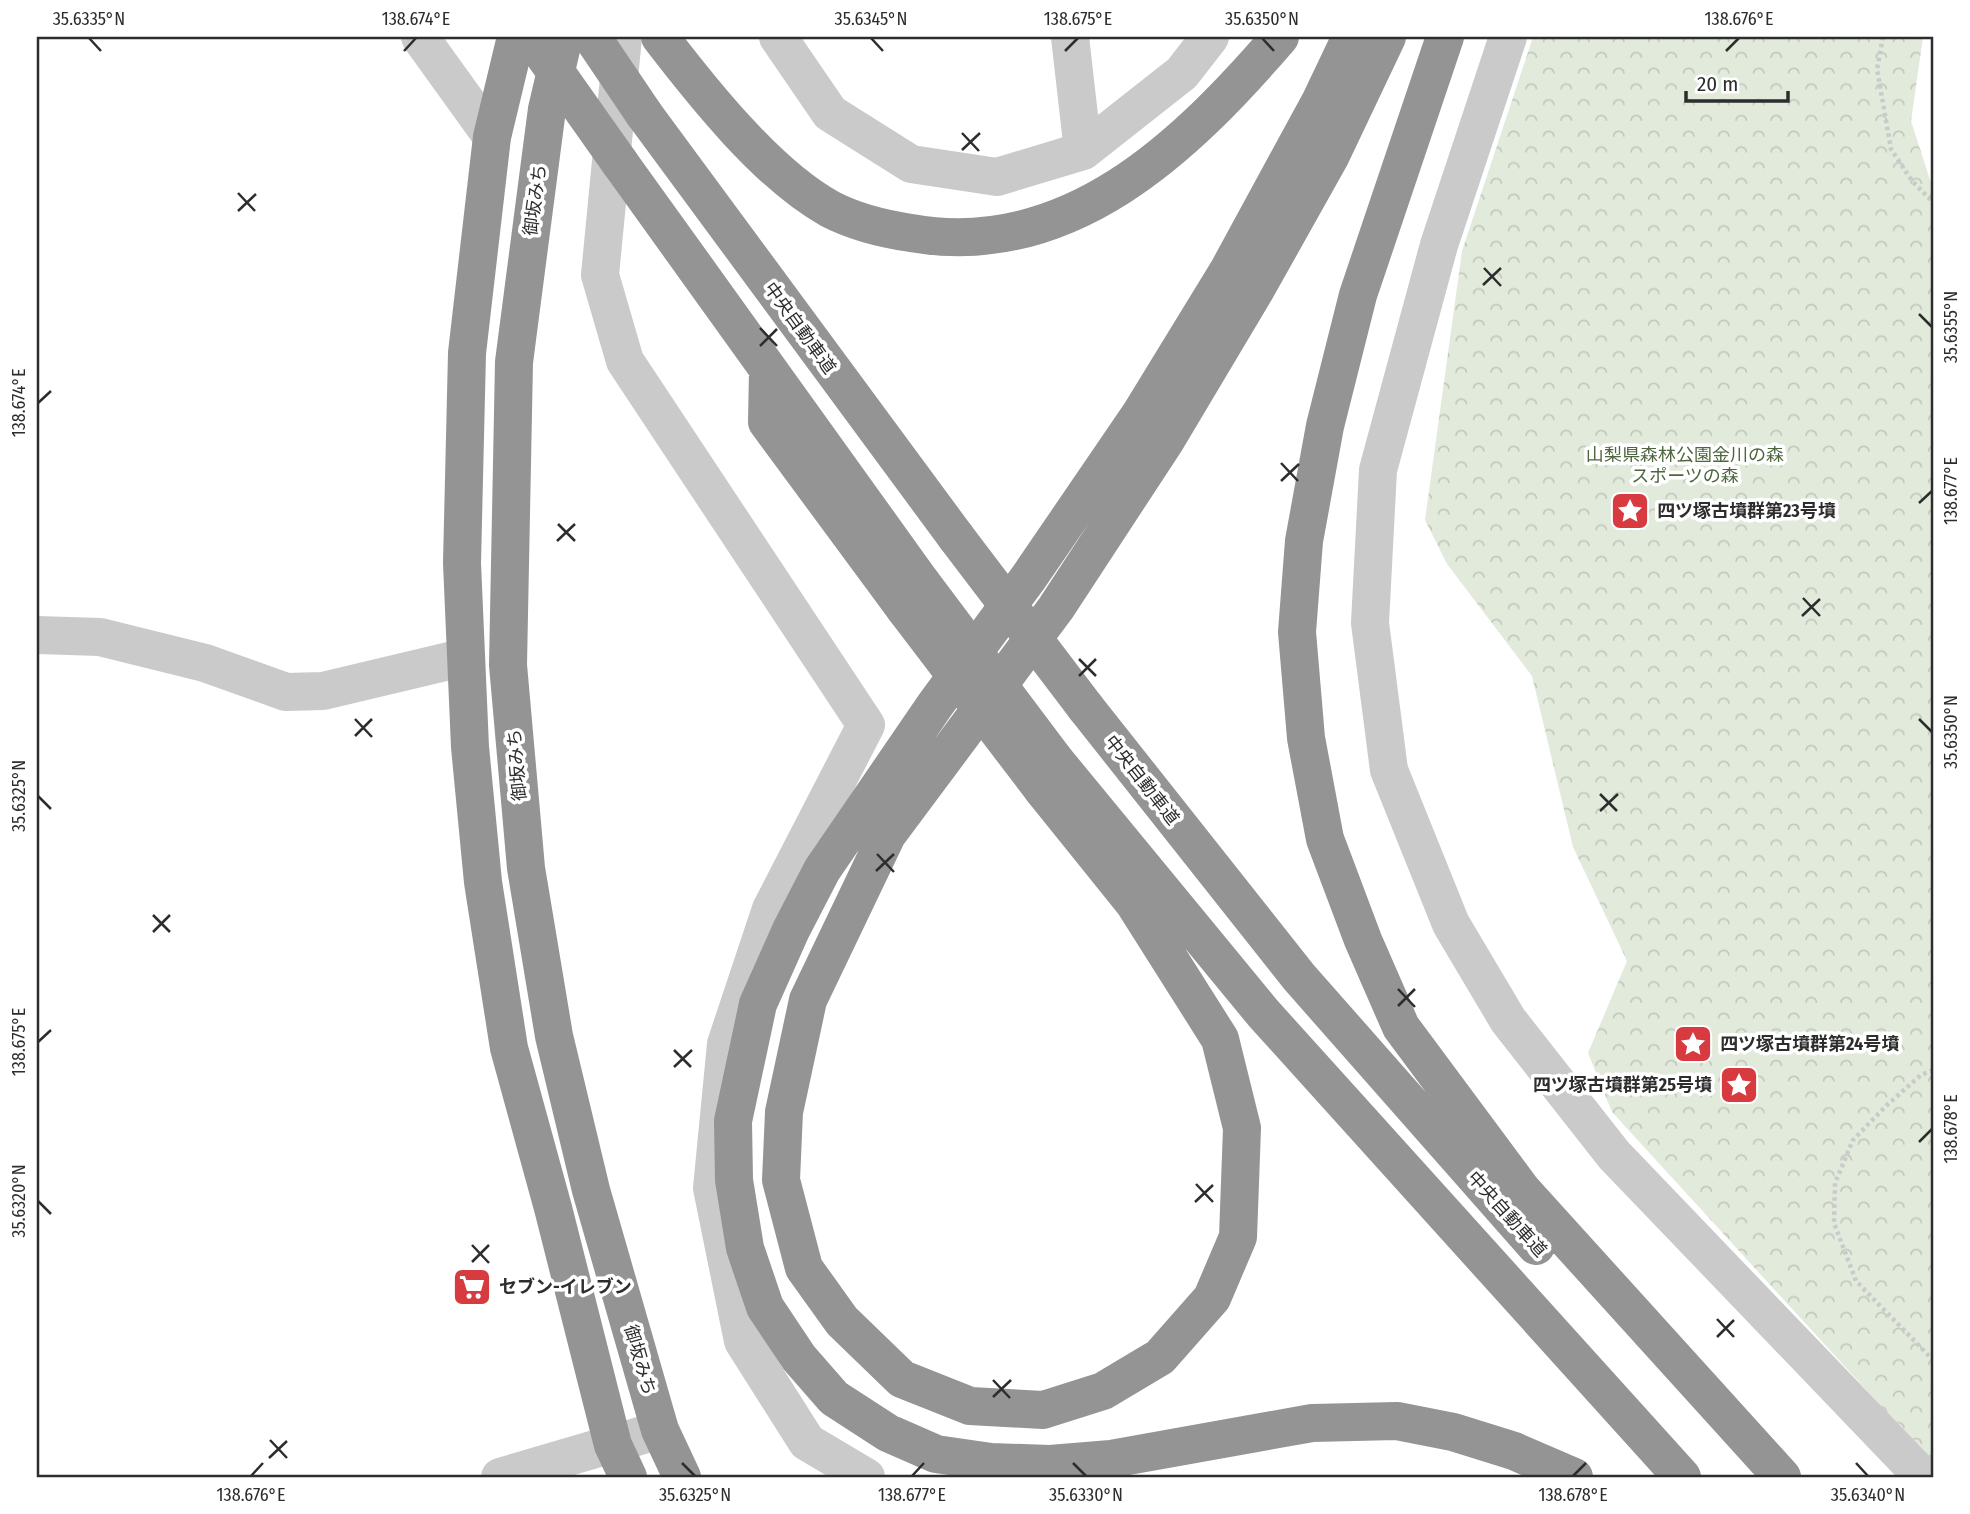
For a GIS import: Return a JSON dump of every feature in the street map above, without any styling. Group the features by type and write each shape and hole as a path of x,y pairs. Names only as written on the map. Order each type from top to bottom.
{"highway":[{"path":"516,37 492,137 467,353 462,563 470,747 483,882 509,1048 621,1461"},
{"path":"531,37 768,371 913,595 1048,774 1220,1039 1242,1128 1238,1237 1212,1298 1160,1357 1102,1391 1043,1410 970,1406 902,1379 842,1321 804,1268 782,1180 784,1112 808,1000 887,835 1056,608 1180,416 1330,158 1387,37"},
{"name":"御坂みち","path":"564,37 547,109 514,362 508,665 526,868 554,1036 591,1190 660,1430 682,1477"},
{"name":"中央自動車道","path":"592,37 644,114 956,537 1086,708 1307,987 1493,1199 1674,1398 1750,1477"},
{"path":"664,43 744,137 782,175 831,209 878,228 942,239 991,237 1043,223 1096,201 1148,169 1194,129 1280,37"},
{"path":"1351,37 1321,100 1228,271 1140,413 1029,577 935,705 822,870 791,930 758,1004 733,1121 736,1193 745,1248 765,1307 799,1358 834,1398 888,1433 936,1454 990,1462 1051,1464 1111,1458 1312,1423 1397,1421 1453,1432 1514,1451 1574,1477"},
{"path":"1445,37 1358,295 1325,426 1304,541 1297,632 1306,738 1325,839 1363,940 1401,1027 1522,1190 1782,1477"},
{"path":"1048,774 1682,1477"}],"street":[{"path":"420,37 492,137"},
{"path":"623,37 600,275 625,361 866,725 771,909 730,1031 726,1044 712,1188 743,1341 807,1443 866,1477"},
{"path":"778,37 830,113 912,164 997,177 1083,151 1182,73 1210,37"},
{"path":"1070,37 1083,151"},
{"path":"1508,37 1439,245 1378,470 1370,623 1389,771 1451,924 1508,1020 1614,1155 1923,1477"},
{"path":"37,635 100,637 205,663 286,692 323,691 466,657"},
{"path":"500,1477 621,1461 660,1430"}],"path":[{"path":"1883,37 1877,69 1891,149 1912,181 1933,202"},
{"path":"1933,1070 1922,1075 1853,1140 1835,1184 1834,1223 1856,1281 1933,1360"}],"green space":[{"name":"山梨県森林公園金川の森 スポーツの森","path":"1533,37 1923,37 1911,121 1933,189 1933,1463 1612,1112 1588,1053 1627,961 1573,847 1532,676 1447,564 1425,520 1462,251"}],"place":[{"name":"四ツ塚古墳群第23号墳","path":"1630,511"},
{"name":"四ツ塚古墳群第24号墳","path":"1693,1044"},
{"name":"四ツ塚古墳群第25号墳","path":"1739,1085"},
{"name":"セブン-イレブン","path":"472,1287"}]}
